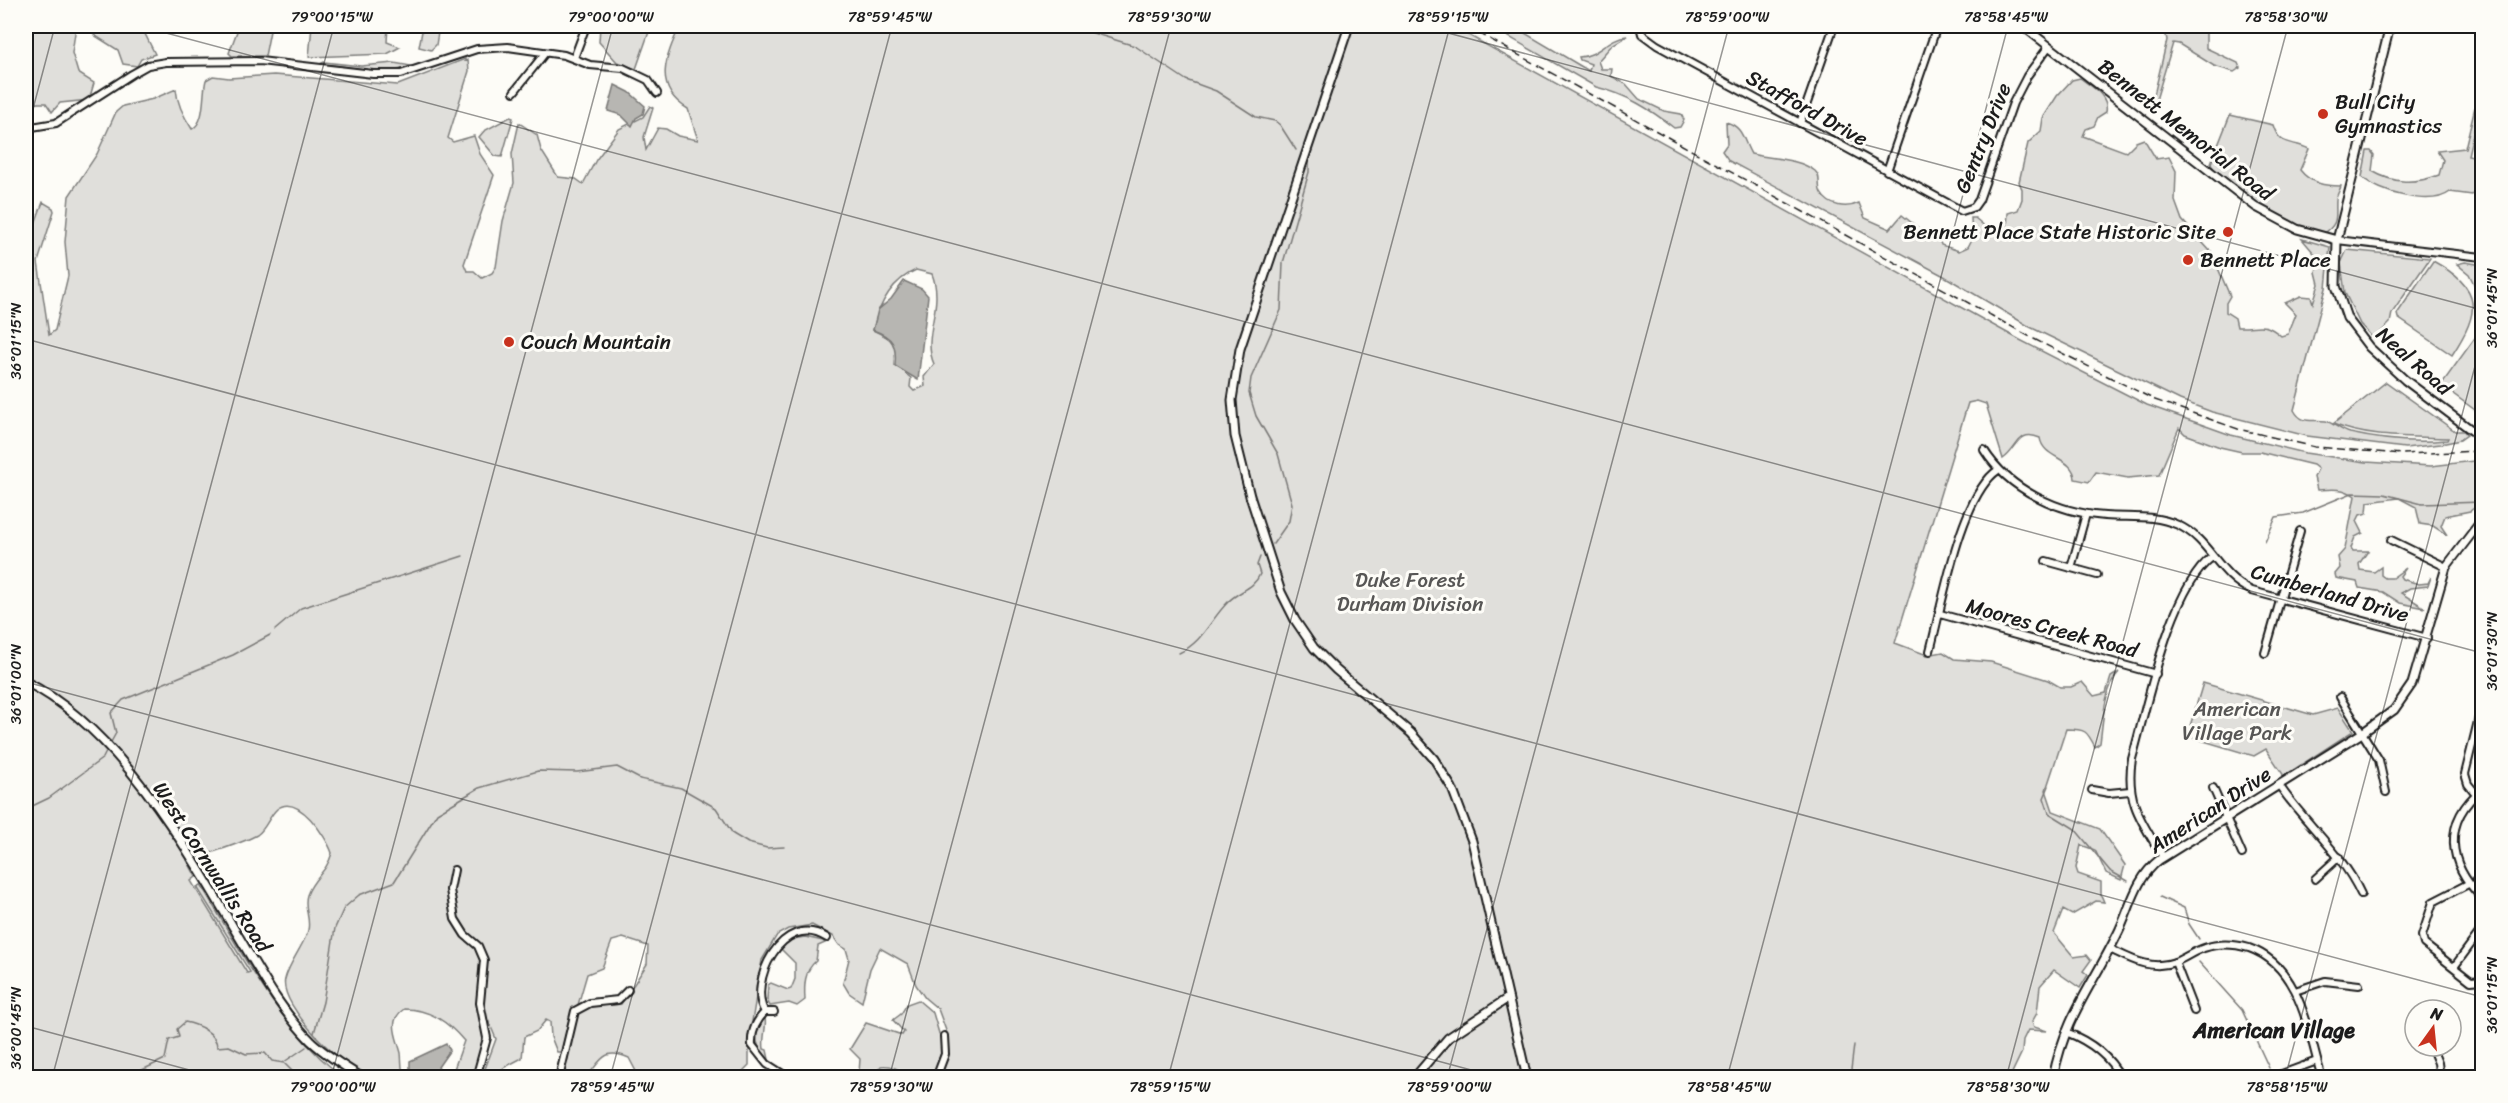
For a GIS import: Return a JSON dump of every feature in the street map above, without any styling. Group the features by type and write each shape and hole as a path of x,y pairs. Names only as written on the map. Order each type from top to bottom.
{"street":[{"path":"573,58 586,26"},
{"path":"1349,26 1240,349 1233,386 1233,424 1259,525 1281,592 1295,620 1331,665 1419,741 1442,769 1452,788 1472,841 1527,1077"},
{"name":"Stafford Drive","path":"1640,26 1642,34 1652,41 1954,209 1966,211"},
{"path":"1800,123 1834,26"},
{"path":"1887,171 1937,26"},
{"name":"Bennett Memorial Road","path":"2023,26 2256,207 2297,229 2337,240 2482,257"},
{"name":"Neal Road","path":"2390,26 2337,240 2334,257 2336,286 2342,308 2369,347 2405,380 2480,435"},
{"path":"26,128 62,120 126,78 155,63 260,61 374,74 401,74 477,49 498,46 573,58 590,65 623,68 648,80 657,93"},
{"name":"Gentry Drive","path":"1966,211 1974,207 1982,194 2019,89 2049,46"},
{"path":"514,92 545,53"},
{"name":"Cumberland Drive","path":"1984,450 1998,470 2044,500 2086,514 2117,517 2147,515 2170,522 2194,535 2228,576 2241,586 2280,600 2427,638"},
{"path":"1930,651 1969,510 1982,486 1998,470"},
{"path":"2071,568 2086,514"},
{"name":"American Drive","path":"2054,1077 2066,1032 2075,1009 2110,949 2139,881 2147,870 2163,857 2388,716 2400,703 2416,676 2446,567 2482,520"},
{"path":"2265,653 2300,531"},
{"path":"2391,540 2446,567"},
{"path":"2163,857 2139,818 2130,791 2132,759 2156,674 2188,584 2200,567 2212,557"},
{"path":"2046,561 2097,576"},
{"name":"Moores Creek Road","path":"1940,614 2156,674"},
{"name":"West Cornwallis Road","path":"26,682 58,699 98,735 149,796 179,838 290,1016 314,1043 363,1077"},
{"path":"2340,697 2379,760 2386,792"},
{"path":"2482,705 2465,774 2468,784 2480,791 2482,801"},
{"path":"2279,785 2295,808 2339,857 2361,894"},
{"path":"2213,788 2242,855"},
{"path":"2092,790 2109,793 2130,791"},
{"path":"2480,791 2463,809 2454,838 2456,859 2468,884 2482,898"},
{"path":"2315,879 2339,857"},
{"path":"454,870 450,890 455,919 465,935 478,946 484,960 480,1003 487,1038 476,1077"},
{"path":"2468,884 2433,902 2422,936 2424,944 2471,981 2482,980"},
{"path":"2454,967 2482,929"},
{"path":"765,1012 758,997 768,962 778,943 787,936 803,932 818,932 827,938"},
{"path":"2110,949 2145,964 2175,962 2209,946 2239,946 2256,951 2274,962 2288,978 2295,991 2322,1077"},
{"path":"2175,962 2194,1011"},
{"path":"2295,991 2332,980 2359,985"},
{"path":"559,1077 570,1022 579,1006 618,1000 628,990"},
{"path":"1414,1077 1456,1031 1508,998"},
{"path":"765,1012 774,1012"},
{"path":"765,1012 753,1032 752,1045 767,1064 789,1077"},
{"path":"2066,1032 2097,1049 2110,1061 2121,1077"},
{"path":"936,1077 945,1054 944,1036"},
{"path":"2436,1058 2440,1077"},
{"path":"2271,1077 2317,1061"}],"green space":[{"path":"26,26 76,26 72,53 78,73 94,83 89,100 60,103 52,112 46,103 37,103 32,112 26,112"},
{"path":"91,26 129,26 143,30 155,54 141,59 137,66 123,64 118,50 94,35"},
{"path":"239,26 271,26 265,56 232,56 229,53"},
{"path":"312,26 388,26 387,42 400,47 387,54 309,57"},
{"path":"423,26 439,26 436,45 431,50 419,47"},
{"path":"600,26 651,26 636,69 617,62 599,42"},
{"name":"Duke Forest Durham Division","path":"680,26 1452,26 2020,340 2147,405 2231,435 2305,453 2366,462 2431,466 2482,460 2482,502 2470,511 2445,516 2441,526 2447,535 2433,526 2420,524 2416,507 2399,498 2368,502 2367,513 2360,515 2357,521 2363,533 2355,537 2351,548 2353,551 2368,551 2359,564 2360,570 2374,572 2381,567 2381,575 2385,578 2392,578 2406,568 2400,576 2402,579 2419,584 2428,583 2431,577 2428,586 2410,588 2401,593 2425,608 2400,603 2383,592 2359,588 2357,582 2336,578 2335,574 2340,568 2338,557 2345,549 2355,496 2341,490 2317,490 2314,477 2318,469 2313,465 2260,452 2242,452 2220,447 2185,434 2179,428 2159,475 2128,478 2096,472 2089,482 2075,479 2070,466 2047,450 2040,438 2033,436 2027,436 2019,441 2003,459 1986,404 1977,401 1968,403 1895,643 1927,655 1943,652 1954,659 1991,662 2048,680 2060,687 2071,687 2082,682 2094,696 2106,693 2111,677 2119,672 2107,696 2100,743 2095,747 2085,732 2066,729 2046,790 2053,811 2100,829 2125,865 2121,880 2106,873 2095,850 2081,845 2076,868 2078,874 2101,882 2101,895 2104,902 2096,901 2072,915 2063,910 2054,933 2074,957 2087,955 2091,960 2083,971 2088,975 2080,988 2054,970 2040,986 2037,1013 2032,1022 2034,1027 2047,1031 2028,1030 2023,1040 2022,1052 2010,1077 940,1077 948,1051 948,1036 938,1009 925,998 916,985 908,964 880,948 870,969 862,1002 849,993 843,983 849,959 846,949 839,945 833,936 812,925 788,929 777,935 762,960 749,1040 749,1065 737,1077 639,1077 629,1058 614,1054 604,1057 587,1077 564,1077 576,1016 582,1007 621,1004 647,964 648,946 623,938 612,941 602,968 587,974 578,1005 571,1013 561,1052 557,1052 551,1037 550,1022 546,1020 537,1031 524,1037 522,1058 492,1077 482,1077 496,1039 489,1022 473,1077 463,1077 453,1072 464,1041 438,1018 422,1011 404,1009 396,1019 395,1030 404,1077 372,1077 347,1064 316,1037 292,1005 286,991 287,973 308,930 307,895 313,883 327,866 332,853 311,819 302,811 285,805 274,812 257,835 200,857 197,853 187,860 196,877 191,881 247,973 250,972 197,887 201,885 260,984 294,1030 334,1070 334,1077 26,1078 26,238 30,237 43,202 54,211 38,262 49,335 55,330 68,276 65,242 69,196 97,154 116,112 123,106 153,99 176,89 181,110 192,129 202,114 206,80 213,76 229,78 274,75 398,85 465,59 465,61 468,60 469,71 448,138 453,142 474,136 480,154 494,175 464,264 467,271 474,271 482,278 492,273 496,267 503,221 514,183 512,154 519,123 537,135 541,150 558,177 576,179 583,184 596,160 619,129 643,117 650,106 653,108 644,137 646,150 658,128 666,129 678,136 698,140 688,109 677,101 666,81 667,60","holes":["916,270 932,274 936,298 930,342 934,364 924,377 925,386 914,391 910,387 911,378 906,374 891,339 873,330 887,294 900,280"]},
{"path":"1490,26 1513,26 1589,71 1591,64 1580,60 1579,57 1592,54 1614,40 1627,36 1612,45 1598,61 1601,69 1612,69 1611,76 1626,84 1639,99 1664,111 1681,114 1684,120 1680,127 1674,128 1637,103 1596,87"},
{"path":"2164,26 2206,26 2206,48 2238,63 2240,68 2234,72 2214,66 2179,44 2173,43 2153,110 2151,108 2167,40"},
{"path":"324,62 361,66 394,63 411,66 379,70 320,64"},
{"path":"2080,78 2099,92 2106,106 2106,112 2098,117 2094,126 2086,129 2083,136 2126,152 2136,142 2144,139 2156,159 2169,157 2176,171 2175,201 2182,220 2211,252 2230,296 2226,303 2226,312 2235,318 2237,327 2265,326 2281,336 2288,334 2296,314 2285,303 2301,296 2311,297 2313,303 2319,284 2316,272 2319,259 2302,239 2330,247 2326,288 2294,410 2300,418 2326,421 2347,432 2374,437 2411,441 2447,440 2448,438 2375,434 2333,424 2386,382 2455,431 2464,431 2467,435 2460,440 2441,444 2405,448 2307,436 2212,412 2180,400 2030,327 1944,276 1729,161 1722,151 1727,144 1726,122 1740,131 1751,154 1793,161 1815,171 1821,193 1833,204 1849,206 1859,203 1865,218 1890,229 1902,215 1926,234 1939,238 1941,245 1959,251 1968,247 1972,239 1971,218 1975,218 1994,234 2001,233 2007,227 2008,213 2018,210 2022,199 2019,182 2028,143 2041,131 2043,118 2057,96 2072,80"},
{"path":"2482,78 2482,97 2468,155 2482,158 2482,176 2472,195 2450,192 2431,198 2405,196 2380,188 2362,177 2367,151 2371,151 2374,155 2372,171 2388,178 2413,181 2439,175 2443,160 2437,151 2465,148"},
{"path":"2230,115 2273,125 2283,140 2309,149 2300,170 2304,175 2319,183 2341,186 2336,198 2334,223 2328,230 2323,234 2287,224 2256,206 2222,179 2211,163"},
{"path":"510,117 513,118 502,157 495,156 479,137 484,131"},
{"path":"2347,250 2430,258 2392,313 2390,323 2374,339 2360,324 2345,293 2341,263"},
{"path":"2433,261 2461,281 2469,291 2472,302 2472,313 2468,326 2452,355 2398,318 2397,314"},
{"path":"2465,262 2482,265 2482,300 2469,274 2457,264"},
{"path":"2482,328 2482,399 2475,410 2441,385"},
{"name":"American Village Park","path":"2203,683 2313,715 2338,708 2353,731 2284,776 2266,749 2254,756 2187,736"},
{"path":"805,937 825,943 818,946 816,961 807,974 805,1000 797,1006 789,1003 770,1006 767,1000 768,985 771,983 788,990 791,989 795,979 795,963 779,947 787,940"},
{"path":"918,1000 933,1013 943,1047 933,1078 908,1077 889,1066 881,1066 873,1077 864,1077 859,1073 860,1059 850,1049 866,1023 902,1035 904,1032 893,1020 901,1014 907,1004"},
{"path":"765,1018 764,1049 767,1050 770,1064 757,1041 760,1024"}],"shaded area":[{"path":"615,85 629,92 645,106 643,114 636,118 632,126 621,115 608,111"},
{"path":"904,281 922,289 928,296 918,380 895,366 895,352 892,343 885,336 873,330 878,310 891,299"},
{"path":"446,1044 450,1050 438,1067 441,1077 410,1077 410,1061"}],"waterway":[{"path":"1080,26 1093,33 1135,46 1186,80 1216,91 1256,117 1275,121 1296,150"},
{"path":"1273,544 1289,521 1292,504 1278,454 1256,416 1249,393 1251,378 1281,310 1283,263 1309,172 1309,161"},
{"path":"2265,542 2276,517 2303,513 2352,493 2384,494 2422,504 2482,502"},
{"path":"275,630 301,608 463,556"},
{"path":"1179,653 1200,637 1232,598 1254,583 1260,574 1257,565 1260,557"},
{"path":"110,744 116,733 111,713 123,700 233,655 270,635"},
{"path":"26,809 49,798 103,758 106,752"},
{"path":"314,1033 323,1002 335,928 344,908 359,895 394,882 437,813 479,788 538,771 577,772 617,767 640,779 681,788 716,808 733,834 748,843 767,848 784,847"},
{"path":"2049,786 2044,798 2049,813 2075,829 2110,871 2128,881"},
{"path":"2160,897 2184,908 2189,924 2199,939"},
{"path":"2199,962 2242,1010 2269,1068"},
{"path":"134,1078 136,1073 165,1059 169,1040 179,1037 177,1029 185,1022 210,1033 217,1047 229,1046 246,1054 265,1053 272,1061 284,1063 299,1078"},
{"path":"1850,1078 1854,1045"},
{"path":"284,1062 306,1047"}],"railway":[{"path":"1466,26 2034,339 2155,400 2238,429 2315,447 2401,454 2482,451"}],"place":[{"name":"Bull City Gymnastics","path":"2323,114"},
{"name":"Bennett Place State Historic Site","path":"2228,232"},
{"name":"Bennett Place","path":"2188,260"},
{"name":"Couch Mountain","path":"509,342"}],"district":[{"name":"American Village","path":"2274,1030"}]}
